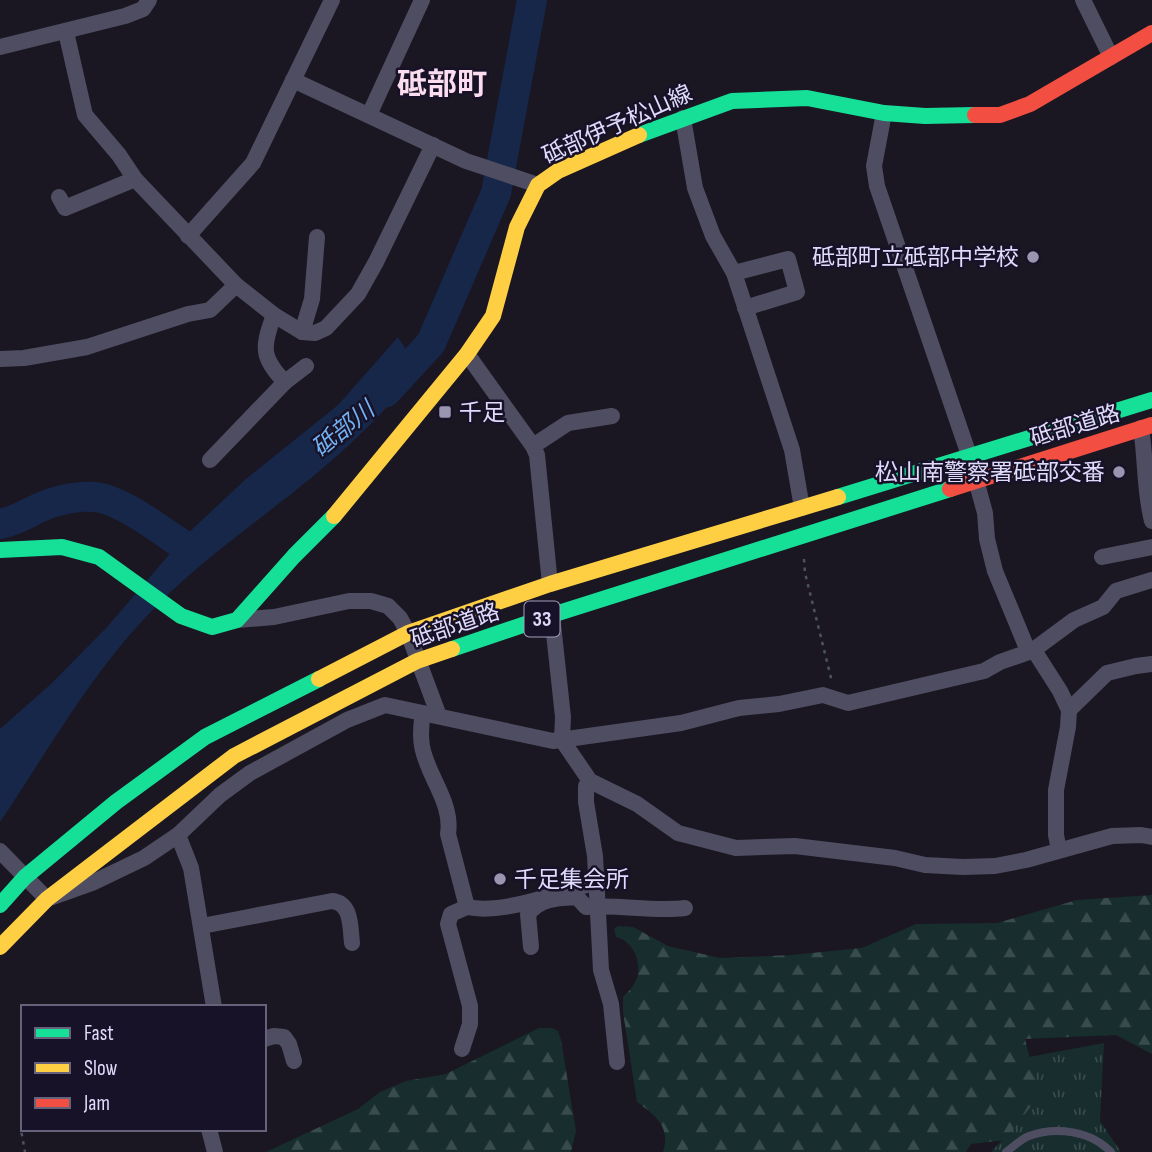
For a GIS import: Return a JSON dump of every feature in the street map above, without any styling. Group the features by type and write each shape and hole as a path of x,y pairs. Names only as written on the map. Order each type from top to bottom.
{"main road":[{"name":"砥部伊予松山線","path":"237,620 294,556 332,519 467,354 493,316 517,227 538,185 558,171 628,139 732,101 807,98 884,113 1000,115 1030,104 1152,33"},
{"name":"砥部道路","path":"0,905 25,877 116,802 205,737 408,633 550,584 970,458 1152,400"},
{"name":"砥部道路","path":"0,947 47,899 234,756 417,661 552,615 1146,426"},
{"path":"0,550 62,547 99,557 181,616 212,627 237,620"}],"street":[{"path":"0,47 125,16 143,9 149,0"},
{"path":"188,236 253,163 332,0"},
{"path":"369,116 422,0"},
{"path":"1083,0 1111,57"},
{"path":"66,32 85,115 135,179 236,285 274,315 302,332 315,333 326,328 358,294 433,145"},
{"path":"293,79 466,161 538,185"},
{"path":"884,113 874,166 877,186 970,458 995,571 1026,646 1060,691 1069,710 1056,790 1056,835 1059,849"},
{"path":"683,118 695,188 713,236 734,273 792,450 802,508"},
{"path":"58,197 65,208 135,179"},
{"path":"302,332 312,299 317,237"},
{"path":"734,273 788,259 797,292 745,308"},
{"path":"0,359 24,358 87,347 188,314 211,310 236,285"},
{"path":"274,315 266,338 266,354 270,367 285,382"},
{"path":"467,354 537,455 550,584"},
{"path":"210,460 285,382 306,366"},
{"path":"533,446 568,423 612,416"},
{"path":"1146,426 1144,450 1147,499 1152,521"},
{"path":"1102,557 1152,547"},
{"path":"0,851 47,899 92,883 144,858 178,835 220,795 250,773 346,720 385,705 553,741 681,723 738,708 779,704 823,695 848,703 984,671 1000,662 1032,651 1074,621 1103,607 1116,592 1152,580"},
{"path":"237,620 274,617 349,601 371,601 388,606 400,618 408,633 431,714 420,730 422,749 450,823 448,835 467,907"},
{"path":"552,615 563,717 562,740 590,780 637,804 678,833 736,848 795,846 895,858 925,865 963,867 1016,862 1112,836 1152,837"},
{"path":"1069,710 1107,673 1152,664"},
{"path":"590,780 586,786 586,802 595,856 601,970 611,1004 617,1062"},
{"path":"178,835 191,868 214,1005"},
{"path":"462,1049 470,1024 470,1006 448,923 451,915 467,907 482,910 596,882"},
{"path":"531,947 528,914 535,905 555,898 577,897 586,907 666,910 685,908"},
{"path":"202,926 332,901 344,905 349,918 352,943"},
{"path":"266,1038 284,1037 294,1061"},
{"path":"210,1131 215,1152"}],"lane":[{"path":"1006,1152 1027,1136 1054,1131 1080,1133 1111,1152"}],"path":[{"path":"802,535 805,573 836,699"},
{"path":"21,1131 25,1152"}],"green space":[{"path":"1152,895 1152,1054 1116,1035 1025,1039 1034,1075 1031,1106 1005,1140 971,1144 966,1152 663,1152 665,1136 660,1123 637,1102 623,997 636,981 638,965 635,953 627,943 616,937 614,929 618,926 633,927 668,946 720,958 791,955 862,948 916,924 997,923 1077,900"},
{"path":"539,1028 558,1031 561,1040 576,1131 571,1152 266,1152 358,1109 380,1092 406,1081 446,1074"},
{"path":"1104,1043 1100,1121 1121,1152 991,1152 1015,1126 1029,1057"}],"water":[{"path":"398,337 420,372 377,418 325,467 193,572 144,619 123,642 86,692 0,822 0,729 52,683 108,626 185,536 247,478 338,405"}],"waterway":[{"name":"砥部川","path":"386,392 431,343 496,193 532,0"},
{"path":"0,524 61,500 96,497 130,510 192,551"}],"traffic: fast":[{"path":"639,135 732,101 807,98 884,113 975,115"},
{"path":"838,497 1152,400"},
{"path":"452,649 950,489"},
{"path":"0,550 62,547 99,557 181,616 212,627 237,620 334,516"},
{"path":"0,905 25,877 116,802 205,737 319,679"}],"traffic: slow":[{"path":"334,516 467,354 493,316 517,227 538,185 558,171 639,135"},
{"path":"319,679 408,633 550,584 838,497"},
{"path":"0,947 47,899 234,756 417,661 452,649"}],"traffic: jam":[{"path":"975,115 1000,115 1030,104 1152,33"},
{"path":"950,489 1152,425"}],"place":[{"name":"砥部町立砥部中学校","path":"1033,257"},
{"name":"千足","path":"445,412"},
{"name":"松山南警察署砥部交番","path":"1119,472"},
{"name":"千足集会所","path":"500,879"}],"district":[{"name":"砥部町","path":"442,84"}]}
